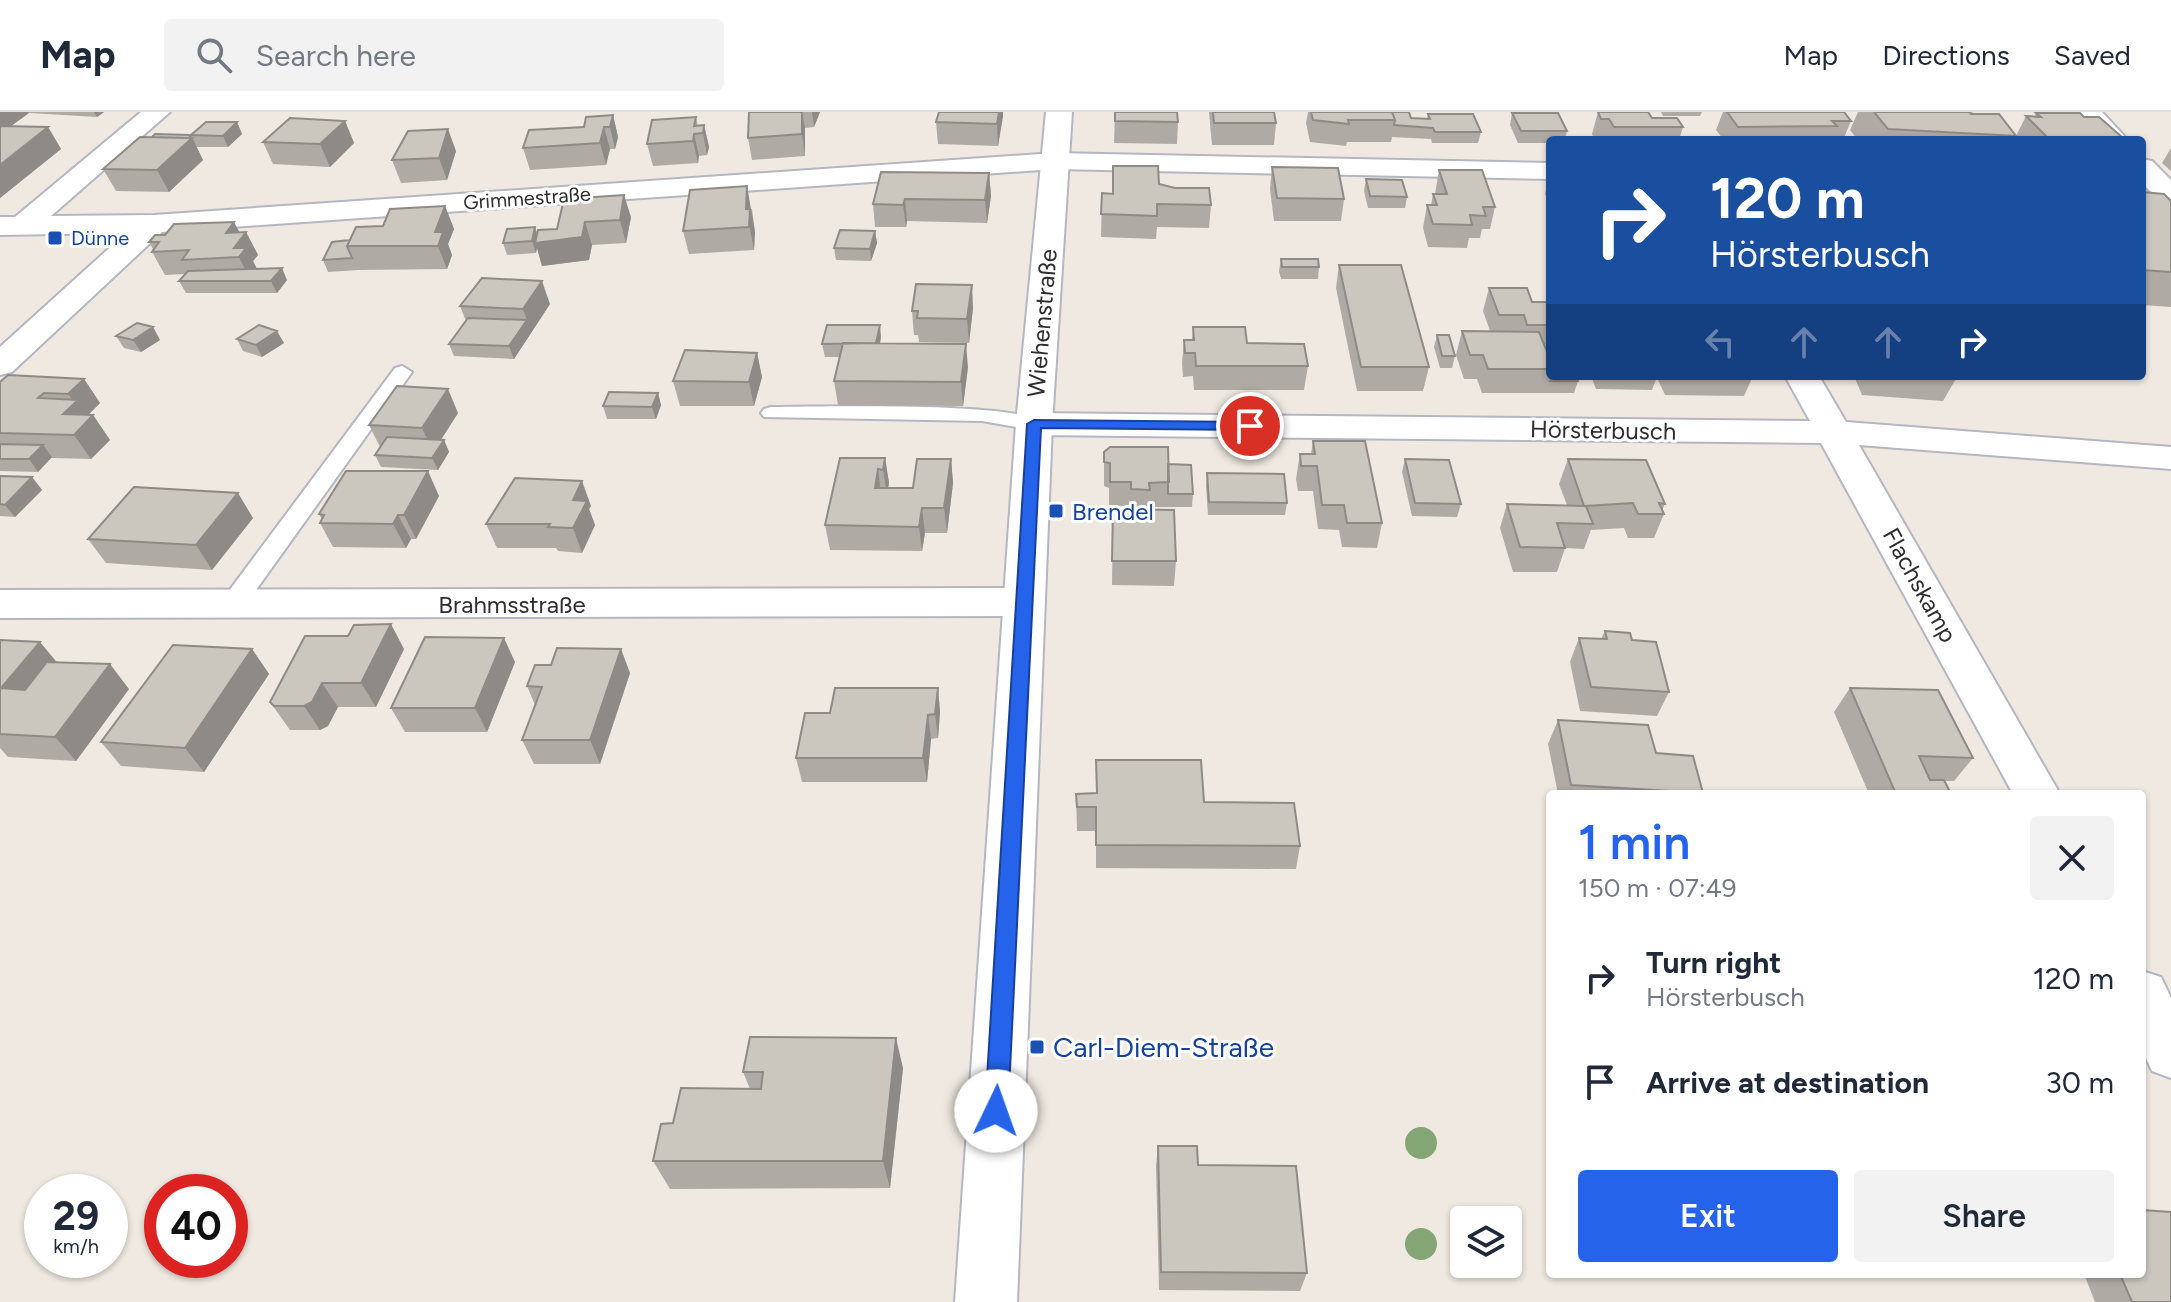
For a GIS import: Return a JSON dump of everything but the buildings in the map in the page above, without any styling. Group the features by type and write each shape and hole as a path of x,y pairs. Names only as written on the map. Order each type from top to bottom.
{"street":[{"path":"11,226 157,112"},
{"name":"Wiehenstraße","path":"986,1302 1034,424 1059,112"},
{"path":"2087,112 2111,136"},
{"path":"1055,161 1546,171"},
{"name":"Grimmestraße","path":"11,226 154,224 1055,161"},
{"path":"2146,171 2171,196"},
{"path":"2146,202 2171,204"},
{"path":"0,365 154,224"},
{"name":"Flachskamp","path":"1804,380 2035,790"},
{"name":"Hörsterbusch","path":"1034,424 1835,432 2171,458"},
{"name":"Brahmsstraße","path":"0,604 1025,602"},
{"path":"2146,1002 2171,1053"}],"lane":[{"path":"232,605 402,372"},
{"path":"771,413 982,415 1034,424"}],"place":[{"name":"Dünne","path":"55,238"},
{"name":"Brendel","path":"1056,511"},
{"name":"Carl-Diem-Straße","path":"1037,1047"}],"route":[{"path":"996,1111 1034,424 1250,426"}]}
